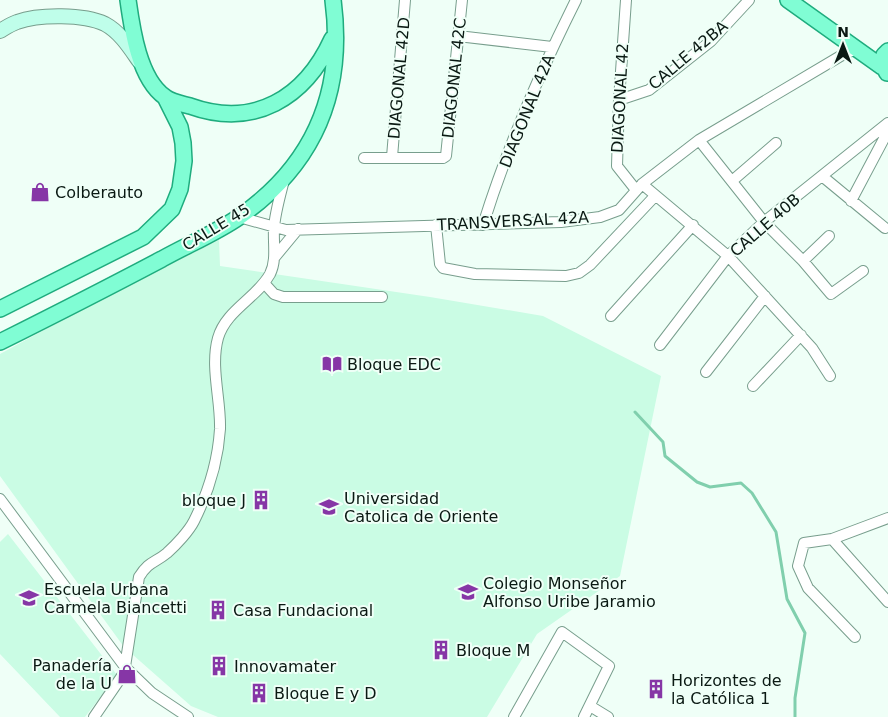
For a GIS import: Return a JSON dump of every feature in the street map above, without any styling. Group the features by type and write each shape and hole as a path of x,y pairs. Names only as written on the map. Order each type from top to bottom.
{"main road":[{"path":"128,0 140,61"},
{"name":"CALLE 45","path":"0,342 110,287 239,217 284,180 305,153 328,101 333,80 336,31 334,0"},
{"path":"788,0 885,70"},
{"path":"0,31 17,22 43,17 71,17 105,24 124,40 165,97 180,127 184,161 180,189 172,209 142,237 0,310"},
{"path":"165,97 203,111 225,114 249,113 270,107 288,96 310,75 323,57 336,31"},
{"path":"861,52 887,51"},
{"path":"885,70 882,58 887,51"}],"street":[{"name":"DIAGONAL 42D","path":"392,157 405,0"},
{"name":"DIAGONAL 42C","path":"392,157 446,156 462,0"},
{"name":"DIAGONAL 42A","path":"484,225 512,145 552,47 576,0"},
{"name":"DIAGONAL 42","path":"626,0 619,100 617,166 639,187 656,196 728,256 801,335 830,376"},
{"name":"CALLE 42BA","path":"619,100 649,90 710,41 749,0"},
{"path":"458,36 552,47"},
{"name":"TRANSVERSAL 42A","path":"239,217 274,227 298,229 561,222 600,217 619,210 639,187 699,140 844,54 861,52"},
{"name":"CALLE 40B","path":"660,345 728,256 764,222 888,123"},
{"path":"851,201 888,131"},
{"path":"699,140 764,222 803,261 831,294 863,271"},
{"path":"732,181 776,143"},
{"path":"364,158 392,157"},
{"path":"822,176 885,228"},
{"path":"94,717 120,683 125,667 139,577 147,565 167,553 193,523 205,495 214,467 220,429 216,359 219,336 227,319 264,283 271,272 274,258 274,227 284,180"},
{"path":"436,225 440,264 443,268 475,274 552,277 579,273 590,265 656,196"},
{"path":"611,316 693,225"},
{"path":"274,258 298,229"},
{"path":"803,261 829,236"},
{"path":"264,283 274,294 283,297 382,297"},
{"path":"706,372 765,296"},
{"path":"753,386 801,335"},
{"path":"0,499 125,667 152,693 188,717"},
{"path":"855,637 808,588 798,566 804,543 832,538 887,520"},
{"path":"832,538 888,602"},
{"path":"514,717 562,632 609,666 584,717"},
{"path":"590,706 608,717"}],"shaded area":[{"name":"Universidad Catolica de Oriente","path":"219,240 220,266 543,316 661,376 620,576 537,634 487,717 218,717 191,706 124,647 0,476 0,354 112,293"},
{"name":"Escuela Urbana Carmela Biancetti","path":"8,534 117,675 85,717 60,717 0,654 0,542"}],"waterway":[{"path":"635,412 663,442 665,456 697,482 710,487 741,483 752,493 776,532 787,599 805,633 795,698 795,717"}],"place":[{"name":"Colberauto","path":"40,192"},
{"name":"Bloque EDC","path":"332,364"},
{"name":"bloque J","path":"261,500"},
{"name":"Universidad Catolica de Oriente","path":"329,507"},
{"name":"Colegio Monseñor Alfonso Uribe Jaramio","path":"468,592"},
{"name":"Escuela Urbana Carmela Biancetti","path":"29,598"},
{"name":"Casa Fundacional","path":"218,610"},
{"name":"Bloque M","path":"441,650"},
{"name":"Innovamater","path":"219,666"},
{"name":"Panadería de la U","path":"127,674"},
{"name":"Horizontes de la Católica 1","path":"656,689"},
{"name":"Bloque E y D","path":"259,693"}]}
